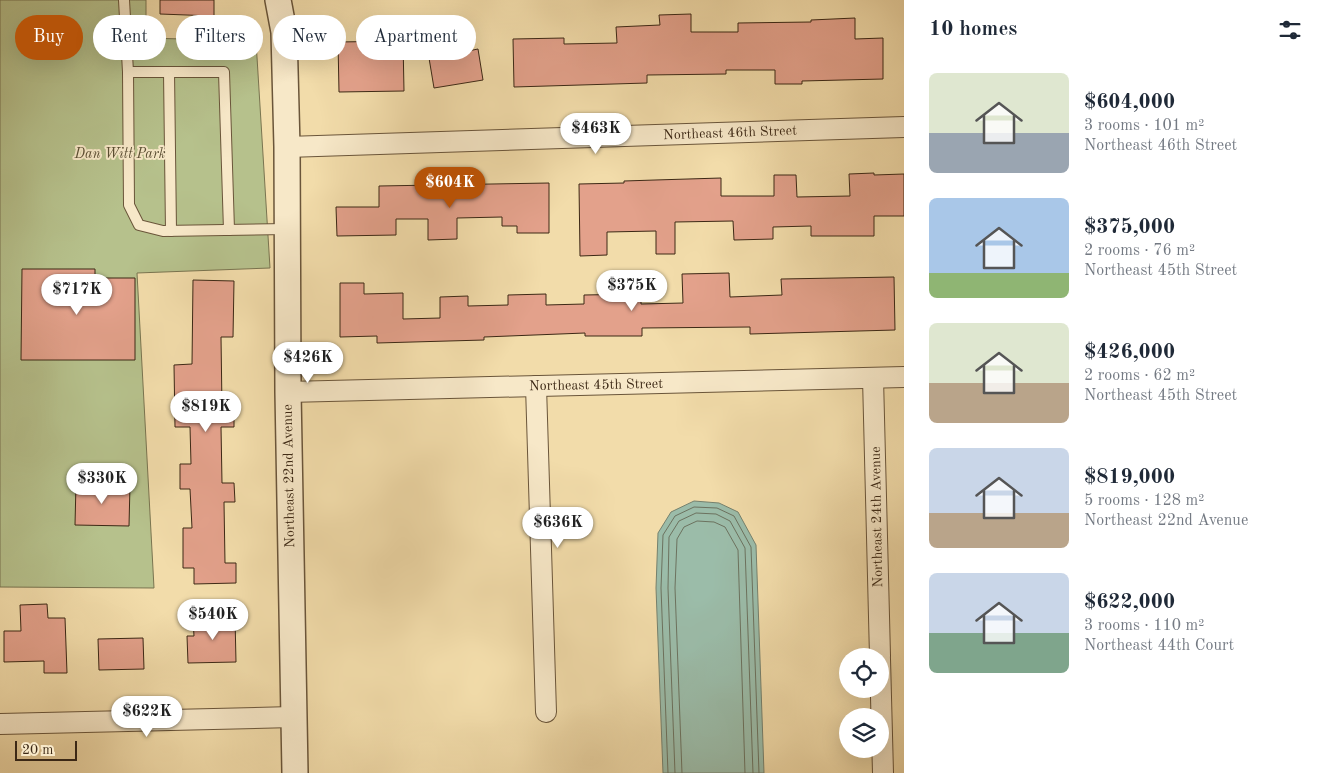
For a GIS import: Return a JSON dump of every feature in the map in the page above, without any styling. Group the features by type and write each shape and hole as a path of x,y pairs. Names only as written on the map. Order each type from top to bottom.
{"street":[{"name":"Northeast 22nd Avenue","path":"278,0 284,32 287,147 288,392 295,773"},
{"name":"Northeast 46th Street","path":"287,147 904,127"},
{"name":"Northeast 45th Street","path":"288,392 904,377"},
{"name":"Northeast 24th Avenue","path":"873,378 880,648"},
{"path":"536,386 546,712"},
{"name":"Northeast 24th Avenue","path":"881,698 883,773"},
{"path":"0,724 293,717"}],"lane":[{"path":"124,0 128,72 129,205 139,225 163,231 287,229"},
{"path":"128,72 224,72 229,230"},
{"path":"169,72 171,231"}],"green space":[{"name":"Dan Witt Park","path":"0,0 146,0 146,15 93,15 93,60 166,60 166,39 176,39 176,60 257,60 270,268 137,273 154,588 0,587"}],"water":[{"path":"694,501 719,503 738,512 756,545 764,773 663,773 656,588 658,533 671,512"}],"building":[{"path":"160,0 214,0 214,15 160,14"},
{"path":"691,14 691,32 738,32 738,23 811,22 811,20 855,18 855,39 883,38 883,79 802,81 802,84 775,84 775,70 726,70 726,74 647,75 647,83 514,87 513,39 564,38 564,44 617,43 616,27 660,25 659,15"},
{"path":"346,42 356,42 356,60 403,60 404,91 339,92 338,60 346,60"},
{"path":"476,49 478,49 483,80 434,88 429,60 476,60"},
{"path":"874,173 874,175 904,174 904,216 874,216 874,236 811,236 811,226 773,227 773,239 734,240 733,221 675,222 675,254 656,254 656,231 607,232 607,255 580,256 579,184 721,178 721,196 774,196 774,175 796,175 797,197 850,196 849,174"},
{"path":"549,183 549,233 517,233 517,226 502,226 502,217 457,218 457,239 428,240 428,219 396,219 396,235 337,236 336,207 379,207 379,186"},
{"path":"22,269 95,269 95,278 135,278 135,360 21,360"},
{"path":"729,273 730,297 782,295 781,279 894,277 895,330 750,334 750,327 642,328 642,336 585,336 585,333 484,337 484,340 377,343 377,336 340,337 340,283 364,283 364,294 403,293 403,319 440,318 440,297 468,296 468,306 508,305 508,295 546,294 546,305 584,304 584,295 641,294 641,304 683,303 682,274"},
{"path":"193,280 234,281 233,337 221,337 222,408 234,408 234,427 221,427 222,483 234,483 235,502 224,502 225,563 236,563 236,583 194,584 194,568 183,568 183,528 192,528 190,489 180,489 180,464 191,464 190,427 175,427 174,365 192,364"},
{"path":"76,484 130,485 129,526 75,525"},
{"path":"47,604 48,618 65,618 67,673 44,673 44,661 4,662 4,631 21,631 20,605"},
{"path":"235,618 236,662 188,663 187,636 194,636 193,619"},
{"path":"143,638 144,669 99,670 98,639"}]}
